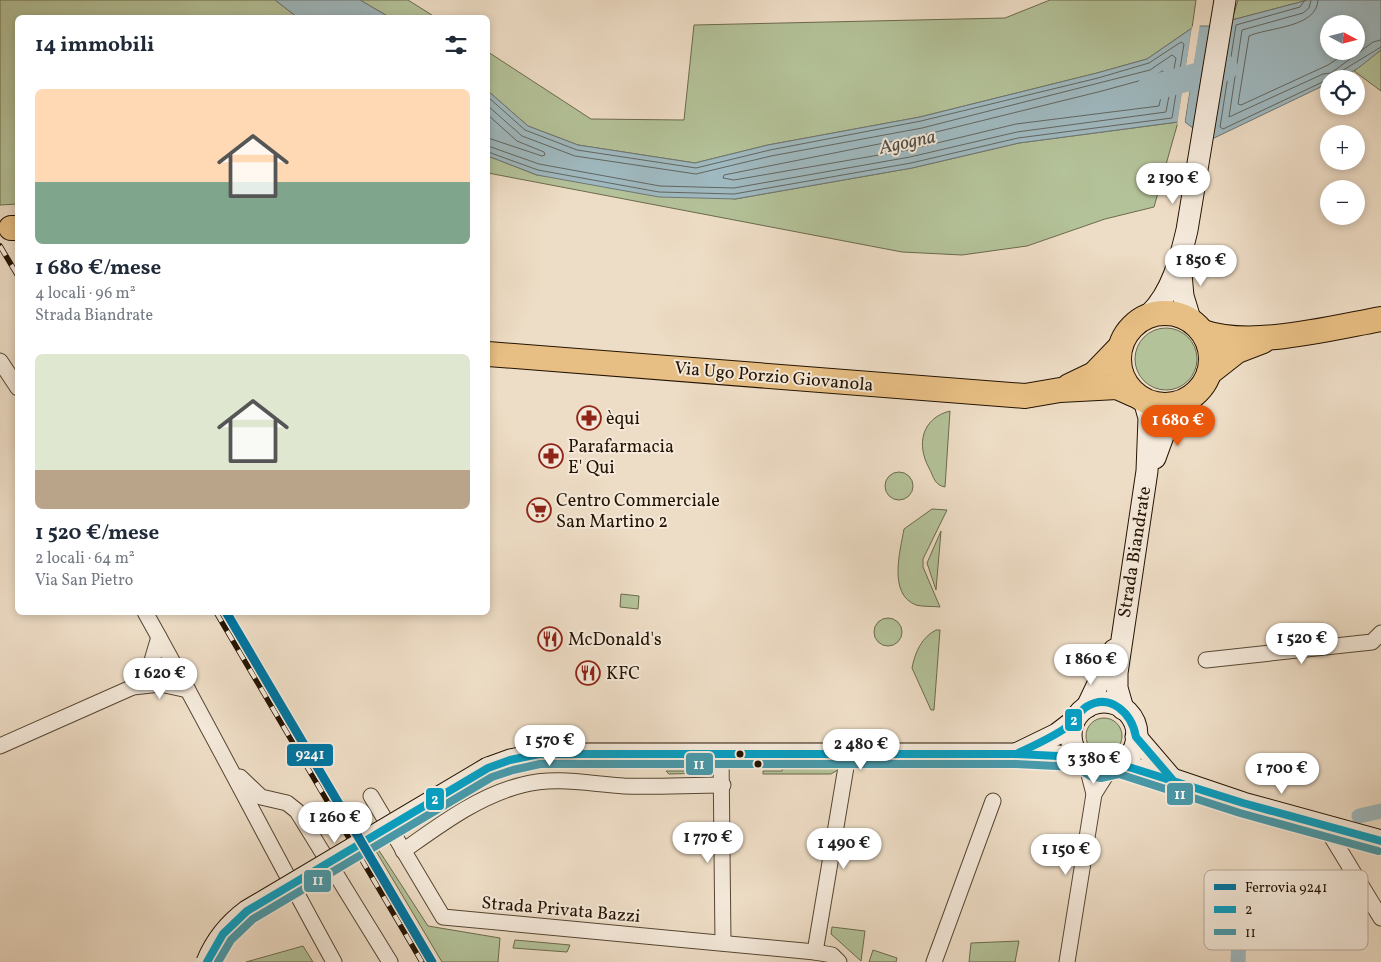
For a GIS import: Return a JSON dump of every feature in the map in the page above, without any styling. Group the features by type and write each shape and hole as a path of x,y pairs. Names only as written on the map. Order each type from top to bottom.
{"main road":[{"path":"1180,262 1183,296 1211,352 1209,373 1203,386 1193,396 1181,403 1162,405 1140,398 1127,385 1121,373 1118,360 1120,347 1131,327 1163,302 1180,262 1201,155 1225,0"},
{"path":"1150,314 1164,312 1178,314 1218,337 1270,338 1381,319"},
{"path":"1209,373 1237,351 1270,338"},
{"name":"Via Ugo Porzio Giovanola","path":"1060,390 1094,374 1120,347"},
{"name":"Via Ugo Porzio Giovanola","path":"490,354 1025,396 1060,390 1117,387 1140,398"},
{"name":"Strada Biandrate","path":"1123,709 1117,688 1117,673 1121,634 1147,471 1149,418 1140,398"},
{"name":"Strada Biandrate","path":"1147,471 1154,459 1171,414 1181,403"},
{"name":"Strada Biandrate","path":"1081,714 1121,634"},
{"path":"1016,754 1057,734 1081,714 1106,702 1123,709 1133,721 1136,737 1131,753 1115,766"},
{"path":"1081,714 1071,740 1082,760"},
{"path":"1136,737 1172,779"},
{"path":"207,962 217,940 229,924 247,911 488,768 510,760 539,754 1016,754 1082,760 1102,768 1115,766 1172,779 1243,803 1381,841"}],"street":[{"path":"0,361 15,384"},
{"path":"147,615 234,771 259,825 334,962"},
{"path":"1206,660 1372,642 1381,633"},
{"path":"133,686 151,664 159,637"},
{"path":"0,746 133,686 160,684 188,690"},
{"path":"721,755 723,943"},
{"path":"815,952 848,755"},
{"path":"1082,760 1094,794"},
{"path":"1067,962 1094,794 1115,766"},
{"path":"234,771 261,797 287,803 296,811 390,962"},
{"path":"403,851 453,816 496,794 523,784 565,780 624,786 722,785"},
{"name":"Strada Privata Bazzi","path":"371,796 443,917 815,952 832,954 839,962"},
{"path":"934,962 993,801"},
{"path":"259,825 266,812 285,807 296,811"},
{"path":"1325,826 1352,870"},
{"path":"1368,897 1381,918"}],"green space":[{"path":"0,0 275,0 294,15 15,15 15,204 0,205"},
{"path":"360,0 408,0 432,15 386,15"},
{"path":"1050,0 1196,0 1192,28 1147,59 920,117 768,145 695,163 578,145 528,126 490,93 490,53 591,119 684,120 694,25 1005,18"},
{"path":"1238,0 1308,0 1232,20"},
{"path":"1381,50 1381,91 1365,79 1365,70 1355,70"},
{"path":"1178,122 1154,207 1105,219 1027,246 962,255 902,252 490,173 490,157 537,175 735,199 912,168 1019,143"},
{"path":"1160,328 1172,328 1188,337 1195,347 1197,359 1195,371 1188,381 1172,390 1160,390 1149,385 1140,376 1135,365 1135,353 1140,342 1149,333"},
{"path":"950,411 945,487 936,482 933,477 925,459 923,441 924,433 933,419"},
{"path":"899,472 909,476 913,486 909,496 899,500 889,496 885,486 889,476"},
{"path":"932,509 947,510 923,559 923,567 940,607 916,605 907,600 902,592 898,572 904,529"},
{"path":"941,531 936,590 927,563"},
{"path":"621,594 639,596 638,609 620,607"},
{"path":"888,618 898,622 902,632 898,642 888,646 878,642 874,632 878,622"},
{"path":"936,630 940,630 934,710 931,710 912,668 920,646"},
{"path":"1104,718 1117,723 1122,736 1117,749 1104,754 1091,749 1086,736 1091,723"},
{"path":"783,767 841,768 831,774 763,774 763,771 782,771"},
{"path":"666,771 699,771 708,773 669,774"},
{"path":"378,849 428,926 500,938 498,962 442,962 376,851"},
{"path":"832,927 865,931 861,961 831,934"},
{"path":"515,940 570,945 567,952 513,948"},
{"path":"1019,941 1015,962 969,962 971,943"},
{"path":"303,946 313,962 246,962"},
{"path":"873,950 897,958 896,962 869,962"}],"water":[{"path":"275,0 360,0 386,15 294,15"},
{"path":"1308,0 1381,0 1381,50 1354,70 1320,70 1320,87 1212,139 1232,20"},
{"path":"1199,26 1213,26 1198,132 1185,122"},
{"path":"1192,28 1178,122 1019,143 912,168 735,199 659,197 537,175 490,157 490,93 528,126 578,145 695,163 768,145 920,117 1147,59"}],"pier":[{"path":"1200,24 1184,125 1182,122 1197,26"},
{"path":"1192,26 1194,29 1180,122 1177,125"}],"waterway":[{"name":"Agogna","path":"1149,89 1225,68"},
{"path":"1359,816 1381,811"},
{"path":"1238,950 1238,962"}],"railway":[{"path":"0,246 15,271"},
{"path":"218,615 422,962"}],"rail line":[{"name":"9241","path":"228,615 432,962"}],"transit line":[{"name":"2","path":"1016,754 1064,729 1086,707 1104,702 1112,704 1125,713 1134,728 1136,737 1172,779"},
{"name":"2","path":"207,962 223,934 247,911 488,768 510,760 539,754 1016,754 1079,757 1094,767 1102,768 1119,764 1243,803 1381,841"},
{"name":"11","path":"218,962 231,940 253,919 492,777 540,764 1016,764 1076,767 1090,776 1101,778 1119,774 1240,813 1378,851"}],"place":[{"name":"èqui","path":"589,418"},
{"name":"Parafarmacia E' Qui","path":"551,456"},
{"name":"Centro Commerciale San Martino 2","path":"539,510"},
{"name":"McDonald's","path":"550,639"},
{"name":"KFC","path":"588,673"}]}
